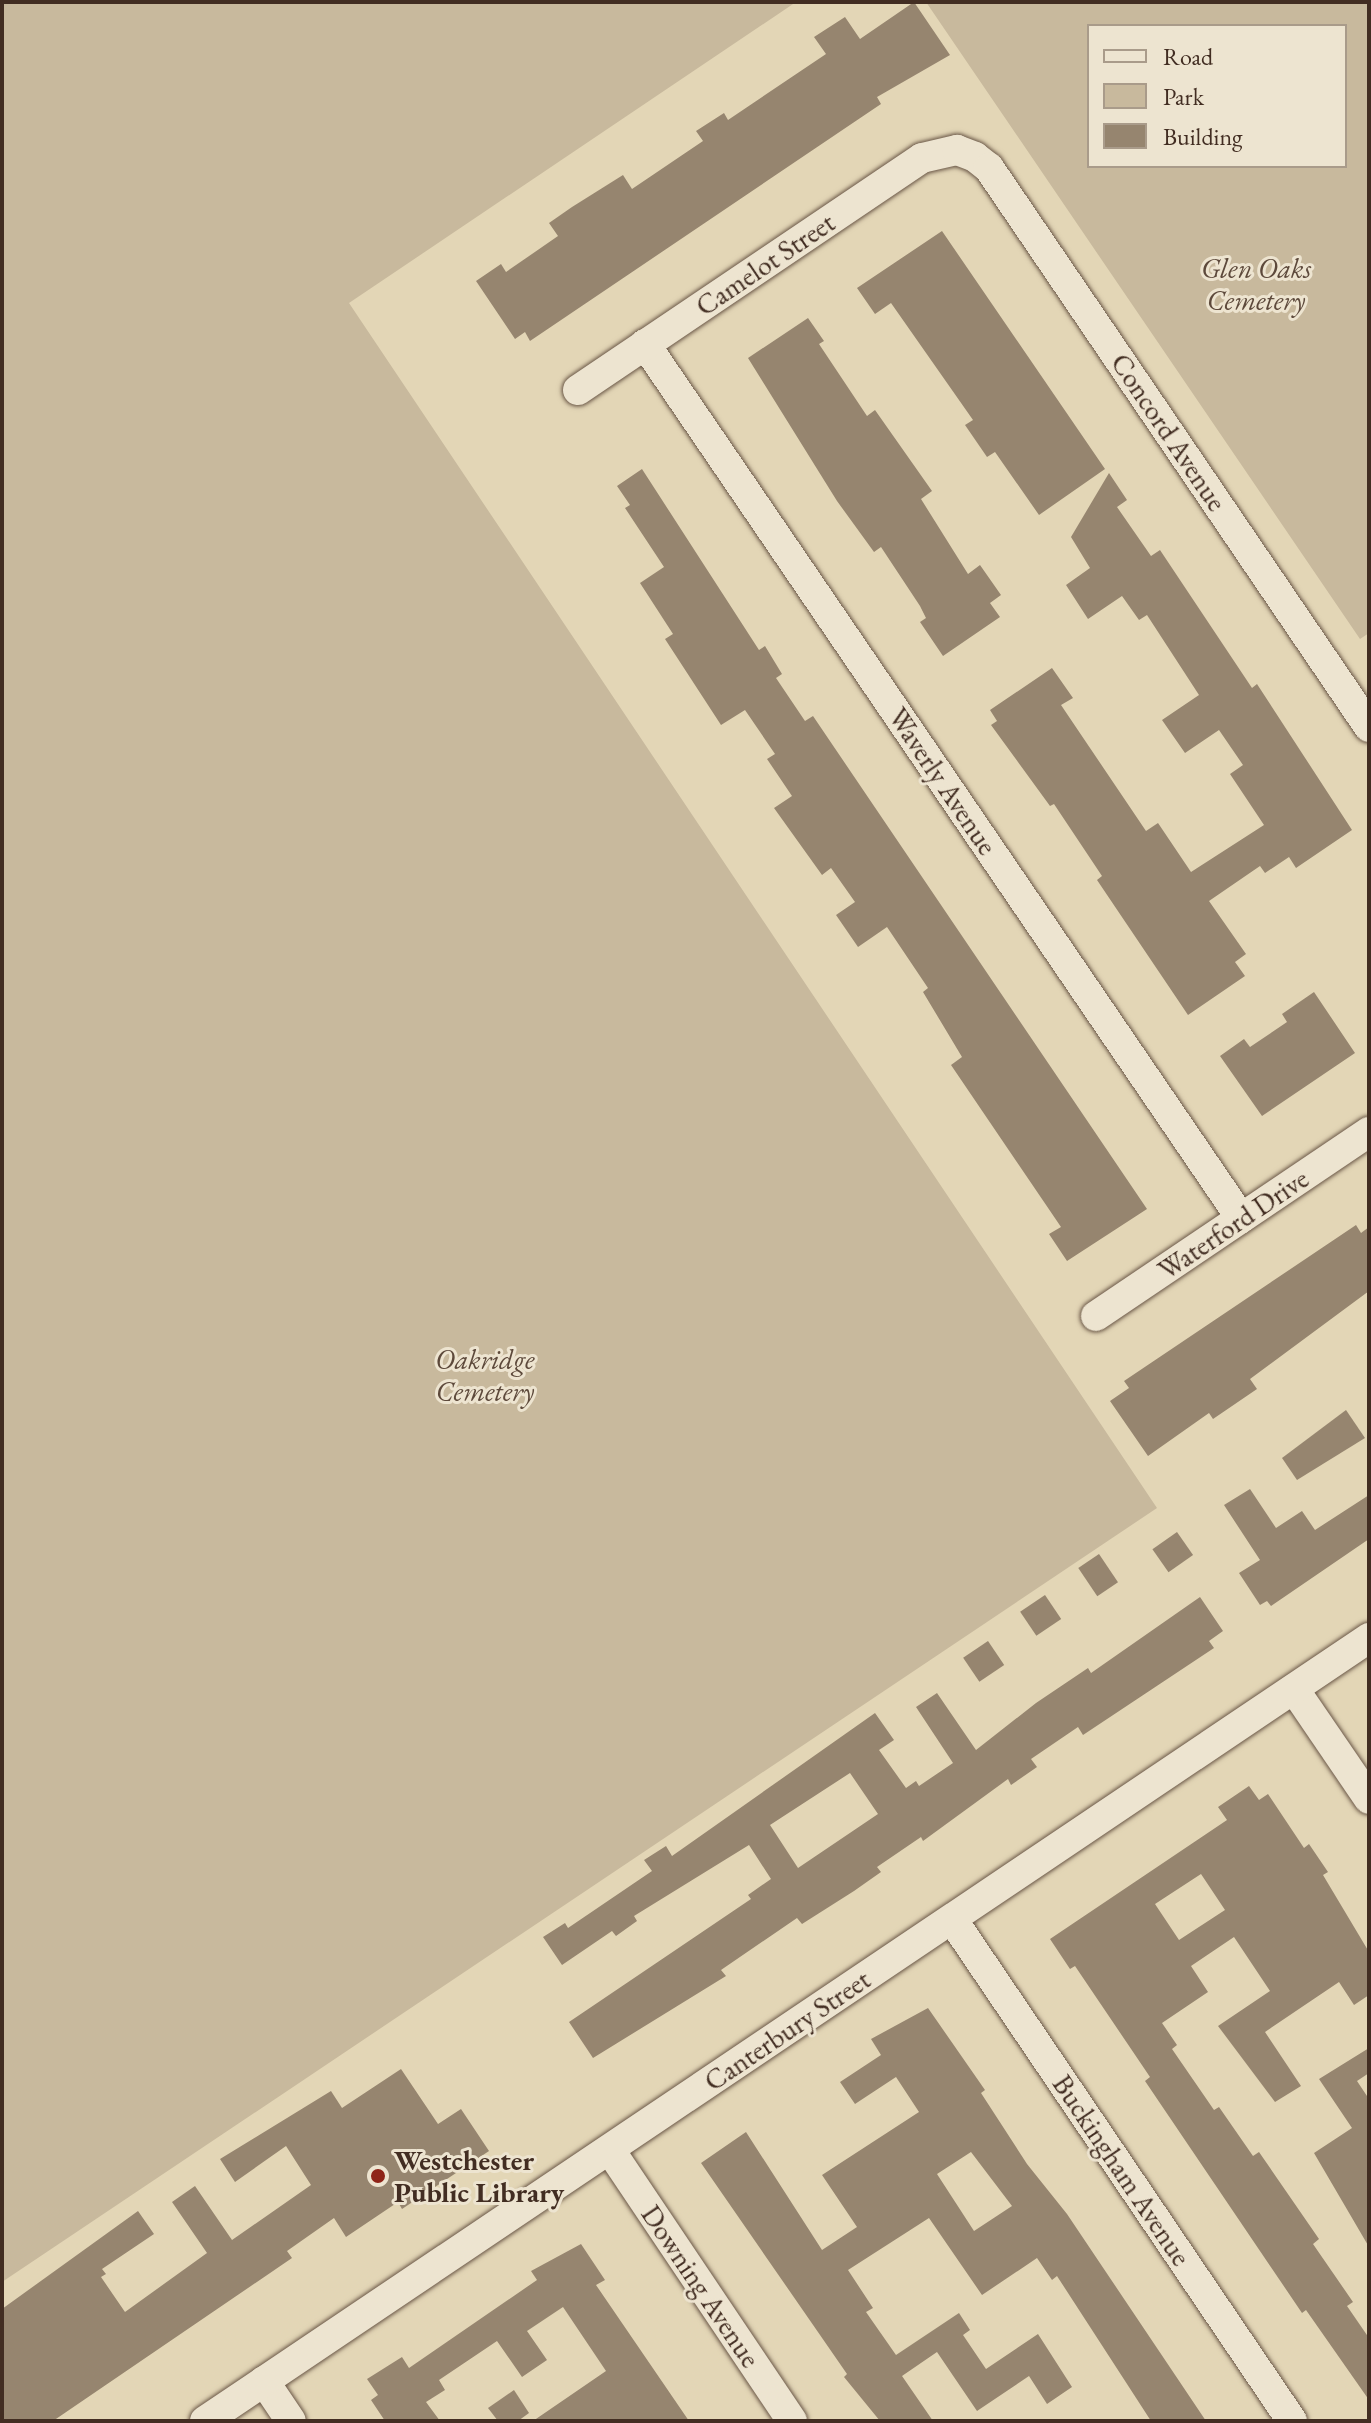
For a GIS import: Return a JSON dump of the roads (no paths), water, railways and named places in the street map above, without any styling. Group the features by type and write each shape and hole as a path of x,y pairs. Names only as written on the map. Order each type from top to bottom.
{"street":[{"name":"Camelot Street","path":"578,390 922,158 957,150"},
{"name":"Concord Avenue","path":"957,150 989,168 1369,727"},
{"name":"Waverly Avenue","path":"645,344 1241,1218"},
{"name":"Waterford Drive","path":"1096,1316 1369,1132"},
{"name":"Canterbury Street","path":"205,2421 1369,1638"},
{"path":"1294,1689 1369,1799"},
{"name":"Buckingham Avenue","path":"952,1919 1292,2421"},
{"name":"Downing Avenue","path":"610,2150 792,2421"},
{"path":"264,2381 291,2421"}],"place":[{"name":"Westchester Public Library","path":"378,2176"}],"park label":[{"name":"Glen Oaks Cemetery","path":"1256,284"},
{"name":"Oakridge Cemetery","path":"485,1375"}]}
